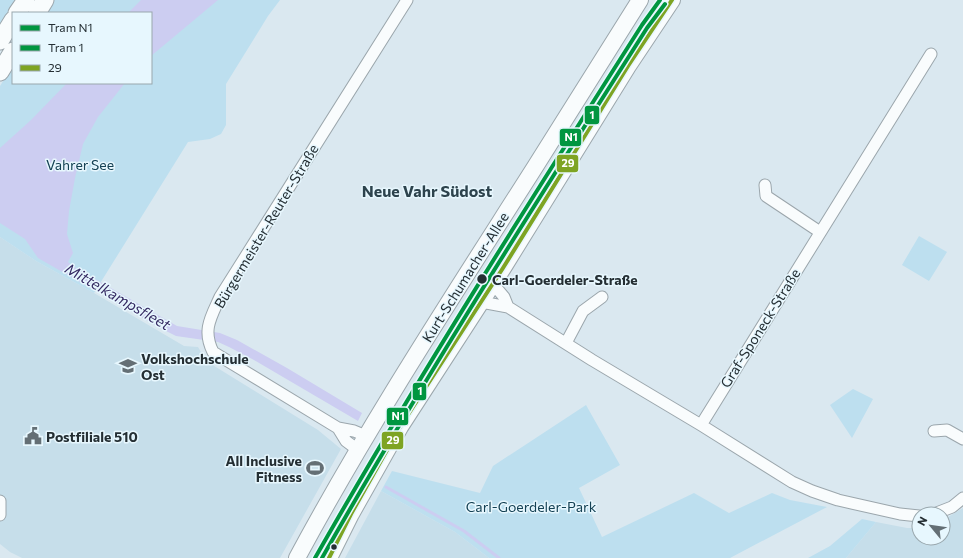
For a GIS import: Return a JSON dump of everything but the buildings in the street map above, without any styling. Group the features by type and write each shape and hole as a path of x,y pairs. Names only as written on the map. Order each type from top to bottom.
{"main road":[{"path":"18,12 26,0"},
{"path":"38,12 45,0"},
{"path":"0,41 12,22"},
{"path":"0,72 12,53"}],"street":[{"name":"Bürgermeister-Reuter-Straße","path":"366,436 354,431 338,428 213,352 208,343 207,330 220,297 407,0"},
{"name":"Kurt-Schumacher-Allee","path":"297,558 366,436 470,268 640,0"},
{"name":"Kurt-Schumacher-Allee","path":"329,558 351,514 400,428 493,284 628,66 672,0"},
{"name":"Graf-Sponeck-Straße","path":"701,424 931,54"},
{"path":"765,185 766,196 820,232"},
{"path":"493,284 504,298 508,307"},
{"path":"566,343 583,311 602,297"},
{"path":"481,302 508,307 592,360 701,424 792,482 838,500 911,515"},
{"name":"Bürgermeister-Reuter-Straße","path":"338,428 346,441 358,450"},
{"path":"934,431 947,430 963,439"},
{"path":"951,507 963,498"},
{"path":"0,501 0,515"}],"shaded area":[{"path":"0,237 36,261 184,346 198,347 204,357 211,364 318,430 341,449 280,558 22,558 10,552 0,544"},
{"path":"381,491 455,532 489,558 345,558"},
{"path":"963,508 963,558 846,558 876,522 911,528 911,546 951,546 951,515"}],"green space":[{"path":"0,0 16,0 0,24"},
{"name":"Vahrer See","path":"54,0 280,0 268,16 226,84 226,125 221,134 210,139 188,142 94,293 36,261 0,237 0,86 12,67 12,84 152,84 152,12 47,12"},
{"path":"919,236 947,252 929,281 902,265"},
{"path":"853,389 873,399 852,438 830,405"},
{"name":"Carl-Goerdeler-Park","path":"586,405 620,465 579,488 602,537 694,493 729,513 772,493 790,500 827,507 730,558 489,558 455,532 381,491 392,471 480,493 493,466"},
{"path":"862,519 876,522 846,558 808,558 830,546"}],"water":[{"path":"141,0 218,0 152,55 152,12 129,12"},
{"name":"Vahrer See","path":"66,84 124,84 98,117 83,144 69,211 67,234 73,253 68,262 177,326 220,333 237,340 362,413 358,421 229,347 218,342 176,336 38,258 25,239 0,223 0,148 31,120"}],"waterway":[{"name":"Mittelkampsfleet","path":"386,487 464,531 499,558"}],"tram line":[{"name":"N1","path":"315,558 434,356 558,157 642,25 660,0"},
{"name":"1","path":"322,558 440,357 647,28 665,4"}],"transit line":[{"name":"29","path":"329,558 351,514 400,427 503,268 628,66 672,0"}],"place":[{"name":"Carl-Goerdeler-Straße","path":"482,279"},
{"name":"Volkshochschule Ost","path":"128,366"},
{"name":"Postfiliale 510","path":"33,436"},
{"name":"All Inclusive Fitness","path":"315,468"}],"district":[{"name":"Neue Vahr Südost","path":"427,190"}]}
